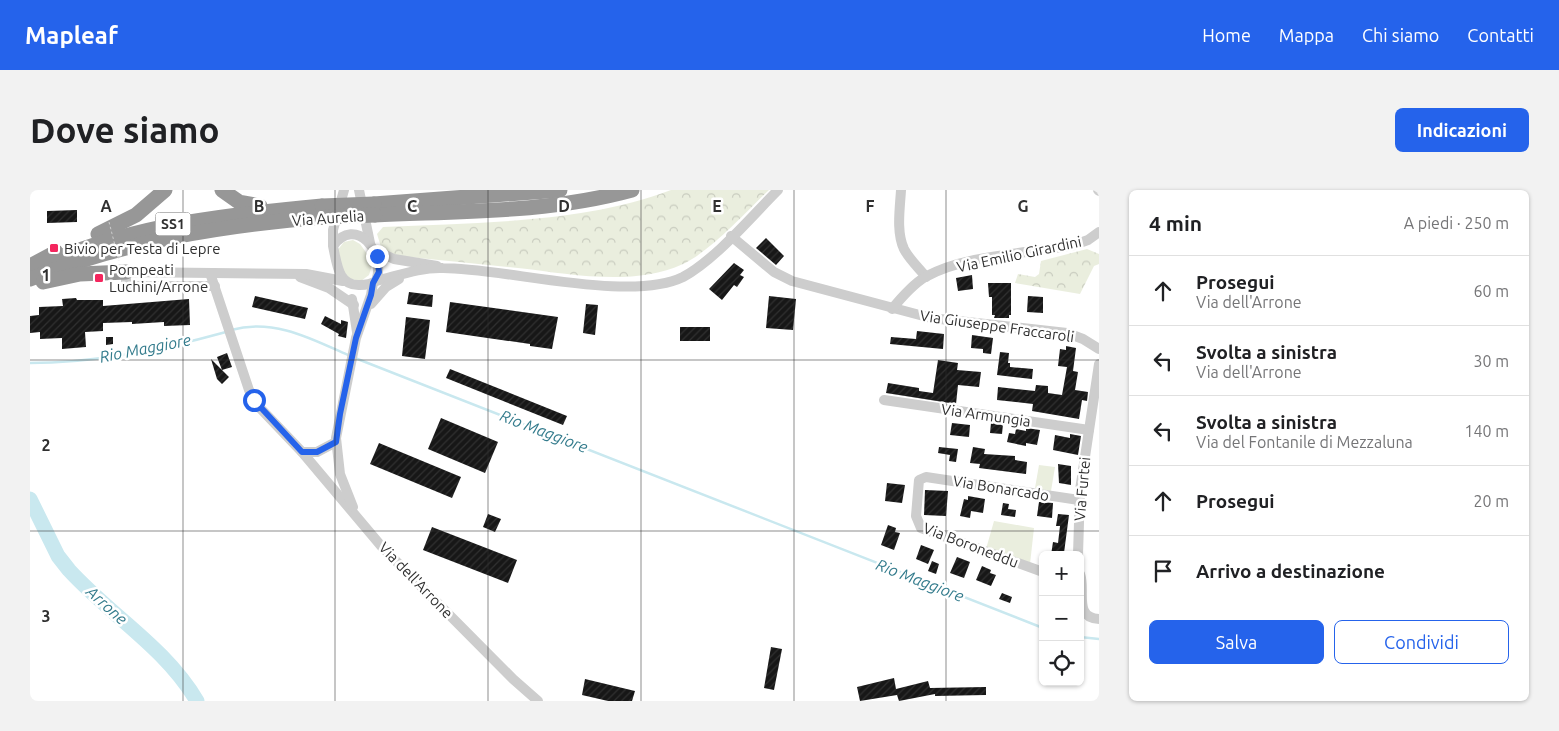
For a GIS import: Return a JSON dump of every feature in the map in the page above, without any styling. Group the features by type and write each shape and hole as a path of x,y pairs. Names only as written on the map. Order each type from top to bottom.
{"highway":[{"path":"30,267 130,219 149,206 165,190"},
{"path":"222,190 234,200 250,206 303,203 318,210"},
{"path":"449,190 471,192 510,191 521,194"},
{"name":"Via Aurelia","path":"375,209 560,190"},
{"name":"Via Aurelia","path":"30,267 90,245 157,226 258,211 545,206 581,202 632,190"},
{"name":"Via Aurelia","path":"30,279 88,258 162,239 262,222 318,210"},
{"path":"30,287 80,274 122,266"}],"street":[{"path":"344,190 333,230 333,246 354,306 356,340"},
{"path":"359,190 372,247 379,265 356,340 336,442 344,484 356,512 372,534"},
{"path":"333,246 339,239 352,235 361,237 372,247 394,259 440,267 476,269 602,286 645,285 672,281 684,276 731,236 778,190"},
{"path":"901,190 902,244 926,277"},
{"name":"Via Emilio Girardini","path":"892,309 910,289 926,277 980,259 1074,245 1091,238 1099,232"},
{"name":"Via Giuseppe Fraccaroli","path":"731,236 774,272 786,279 931,318 1067,333 1083,338 1099,349"},
{"path":"215,286 126,286 122,266 210,273 316,275 360,285 440,267"},
{"path":"367,309 390,284 415,272"},
{"name":"Via dell'Arrone","path":"210,273 252,396 382,547 499,665 538,701"},
{"path":"292,274 326,287 354,306"},
{"name":"Via Furtei","path":"1078,551 1079,500 1099,364"},
{"name":"Via Armungia","path":"884,400 1089,430"},
{"path":"302,452 317,452 336,442"},
{"name":"Via Bonarcado","path":"922,477 1079,500"},
{"name":"Via Boroneddu","path":"922,477 919,482 916,516 920,528 1039,571"},
{"path":"1082,596 1083,611 1090,618 1099,619"}],"path":[{"path":"109,222 122,266"}],"green space":[{"path":"671,190 769,190 728,230 694,258 664,271 644,275 602,277 398,256 382,250 377,234 383,227 492,222 565,215 637,201"},
{"path":"353,240 360,244 373,262 369,275 361,281 350,279 344,272 336,252 344,242"},
{"path":"1087,249 1099,254 1099,264 1094,266 1080,294 1015,283 1018,274 1035,277 1039,274 1041,261"},
{"path":"1039,465 1055,467 1051,491 1035,488"},
{"path":"994,521 1034,528 1030,564 986,549"}],"building":[{"path":"77,210 77,222 47,223 47,211"},
{"path":"766,238 784,256 776,265 756,248"},
{"path":"734,263 744,270 740,275 744,277 737,287 734,285 722,300 709,289"},
{"path":"972,275 973,289 958,291 956,278"},
{"path":"988,283 1011,283 1011,315 1009,315 1009,318 994,318 995,315 992,315 992,297 989,297"},
{"path":"409,292 433,295 432,307 407,304"},
{"path":"255,296 308,308 305,319 252,307"},
{"path":"769,296 796,299 793,330 766,328"},
{"path":"1028,296 1043,297 1043,313 1027,312"},
{"path":"76,298 77,300 103,300 103,306 189,299 190,325 164,326 164,322 103,323 103,331 85,332 86,347 62,349 62,338 40,339 40,332 30,333 30,316 39,315 39,307 63,306 62,299"},
{"path":"450,302 558,317 552,349 446,332"},
{"path":"586,304 598,305 595,335 583,333"},
{"path":"325,316 341,324 341,320 348,322 346,338 338,336 339,334 321,324"},
{"path":"406,317 430,320 425,359 402,356"},
{"path":"680,327 710,327 710,341 680,341"},
{"path":"917,331 944,334 943,349 890,344 891,337 916,339"},
{"path":"972,335 993,338 991,354 983,353 983,349 971,348"},
{"path":"106,337 113,337 113,344 106,345"},
{"path":"1066,346 1076,348 1073,371 1078,372 1075,390 1088,392 1087,401 1082,400 1079,419 1032,411 1033,404 997,400 998,387 1035,391 1036,385 1048,386 1048,393 1062,395 1067,367 1058,366 1060,349 1066,350"},
{"path":"1000,352 1009,353 1008,363 1010,363 1010,367 1033,369 1032,379 997,375"},
{"path":"227,353 232,367 222,370 217,357"},
{"path":"211,359 229,377 222,384 217,379"},
{"path":"938,360 958,363 957,370 981,372 979,387 958,385 956,404 886,393 888,383 919,388 919,391 933,393"},
{"path":"450,369 567,416 563,425 446,378"},
{"path":"441,418 498,442 485,473 428,449"},
{"path":"952,423 970,425 969,437 950,435"},
{"path":"991,423 1003,424 1002,434 990,433"},
{"path":"1026,428 1040,430 1037,445 1026,443 1026,446 1007,442 1009,433 1015,434 1016,429 1026,431"},
{"path":"1070,434 1081,436 1078,455 1053,450 1055,435 1070,438"},
{"path":"379,443 461,477 452,498 370,464"},
{"path":"939,447 958,449 956,462 949,461 950,455 938,453"},
{"path":"973,447 985,449 984,454 1015,456 1015,460 1027,462 1026,474 979,468 980,464 970,463"},
{"path":"1058,464 1071,466 1071,485 1059,483"},
{"path":"887,483 905,485 902,503 885,501"},
{"path":"925,490 948,491 946,516 924,515"},
{"path":"968,496 985,499 983,513 971,511 970,518 960,516 964,499 968,500"},
{"path":"1039,502 1053,503 1052,518 1037,516"},
{"path":"1003,503 1009,504 1008,509 1016,510 1015,517 1001,515"},
{"path":"488,514 501,519 495,532 483,527"},
{"path":"1058,514 1069,515 1064,551 1052,551 1053,542 1058,543 1060,526 1056,526"},
{"path":"888,525 896,528 895,532 900,533 894,550 881,545"},
{"path":"432,527 517,560 508,583 423,550"},
{"path":"921,545 934,550 928,564 916,559"},
{"path":"957,557 970,562 964,578 950,573"},
{"path":"932,561 939,564 936,574 928,571"},
{"path":"982,566 991,570 990,573 996,575 991,586 976,580"},
{"path":"1002,593 1012,597 1010,603 999,599"},
{"path":"771,647 782,649 774,690 764,688"},
{"path":"894,678 896,689 928,681 930,688 986,687 986,695 935,696 935,694 899,701 897,695 860,701 857,687"},
{"path":"585,679 635,691 632,701 608,701 582,695"}],"waterway":[{"name":"Rio Maggiore","path":"231,330 247,327 278,328 307,337 350,356"},
{"name":"Rio Maggiore","path":"30,363 104,358 179,344 226,332"},
{"name":"Rio Maggiore","path":"355,358 1039,626"},
{"name":"Arrone","path":"30,499 58,556 69,570 85,587 154,648 184,682 197,701"},
{"name":"Rio Maggiore","path":"1084,637 1099,639"}],"place":[{"name":"Bivio per Testa di Lepre","path":"54,248"},
{"name":"Pompeati Luchini/Arrone","path":"99,278"}],"route":[{"path":"254,400 302,452 310,454 317,452 336,442 356,338 371,295 373,283 376,281 379,272 377,256"}]}
